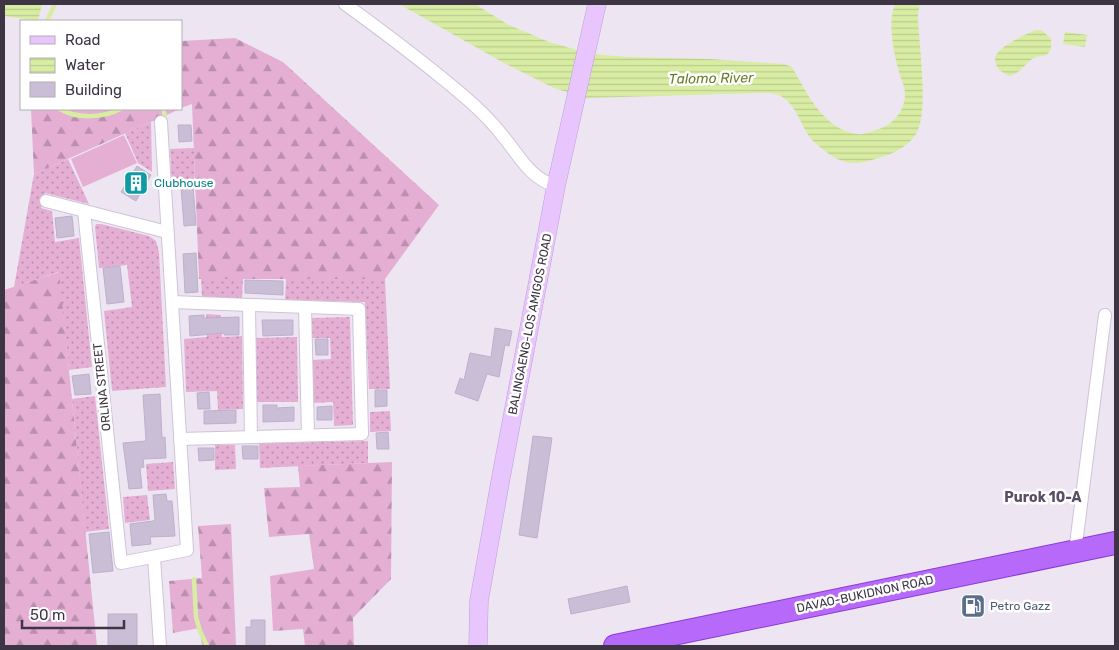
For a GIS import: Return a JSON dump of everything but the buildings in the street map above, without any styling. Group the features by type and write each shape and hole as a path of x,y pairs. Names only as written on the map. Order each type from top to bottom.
{"highway":[{"name":"DAVAO-BUKIDNON ROAD","path":"615,646 1115,543"}],"street":[{"path":"345,4 405,47 478,107 504,136 532,174 539,180 556,186"},
{"name":"BALINGAENG-LOS AMIGOS ROAD","path":"478,646 479,601 482,578 556,186 595,11"},
{"path":"160,122 187,550 154,556 160,646"},
{"path":"46,201 167,232"},
{"name":"ORLINA STREET","path":"84,211 121,563 154,556"},
{"path":"172,302 359,309 362,434 180,439"},
{"path":"249,305 251,437"},
{"path":"305,307 308,435"},
{"path":"1075,552 1104,315"}],"green space":[{"path":"235,38 283,62 439,205 385,279 199,279 192,104 182,108 182,41"},
{"path":"31,110 178,110 34,174"},
{"path":"151,122 152,172 138,163 125,133"},
{"path":"124,135 137,163 83,187 71,159"},
{"path":"194,148 195,184 172,186 170,149"},
{"path":"68,159 89,204 45,193 41,208 52,211 55,242 79,238 92,367 69,370 58,272 14,287 34,174"},
{"path":"96,224 149,236 156,241 159,252 166,387 112,391 104,311 132,307 127,265 99,268"},
{"path":"59,272 97,646 4,646 4,290"},
{"path":"201,278 243,278 242,299 202,297"},
{"path":"286,278 385,279 390,389 369,389 365,302 285,300"},
{"path":"206,314 221,315 222,337 242,336 243,409 218,410 217,391 186,392 184,339 207,337"},
{"path":"350,317 353,425 334,426 333,402 312,403 311,360 331,359 330,338 311,338 310,318"},
{"path":"297,337 298,402 257,402 256,338"},
{"path":"95,396 109,529 85,532 72,399"},
{"path":"390,411 391,431 370,432 370,412"},
{"path":"368,441 368,463 260,468 259,443"},
{"path":"215,445 235,445 236,469 215,470"},
{"path":"173,462 175,489 148,491 146,464"},
{"path":"392,462 391,579 353,618 354,646 305,646 303,629 273,631 270,576 314,569 309,534 269,537 264,488 300,487 298,466"},
{"path":"147,495 150,520 125,523 123,497"},
{"path":"231,524 236,646 202,646 200,628 173,633 169,581 202,578 198,526"}],"water":[{"path":"4,4 42,4 38,20 4,16"},
{"name":"Talomo River","path":"399,4 475,4 507,24 549,42 591,54 784,64 792,67 810,98 825,117 845,131 860,134 884,127 894,120 901,111 905,91 893,47 891,29 893,12 895,4 920,4 918,13 923,93 920,123 912,139 898,150 859,163 846,162 833,157 814,142 790,104 780,95 767,93 586,98 554,88 504,63"},
{"path":"1036,30 1042,30 1051,39 1050,51 1044,56 1032,59 1013,75 1009,76 999,70 995,59 1000,50"},
{"path":"1065,32 1087,35 1085,47 1063,44"}],"waterway":[{"path":"47,20 55,4"},
{"path":"62,110 82,116 98,116 118,110"},
{"path":"163,110 165,116"},
{"path":"194,579 196,617 207,646"}],"place":[{"name":"Clubhouse","path":"136,183"},
{"name":"Petro Gazz","path":"973,606"}],"district":[{"name":"Purok 10-A","path":"1043,497"}]}
